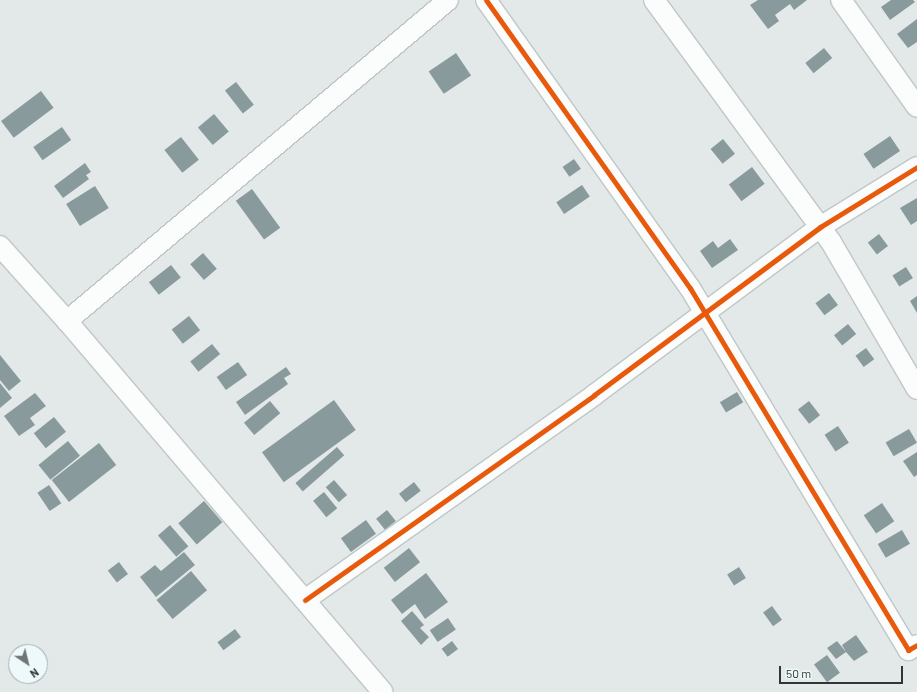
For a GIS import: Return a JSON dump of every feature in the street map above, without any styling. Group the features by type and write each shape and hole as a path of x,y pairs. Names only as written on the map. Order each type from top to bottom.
{"street":[{"path":"67,321 448,0"},
{"path":"486,0 704,311 908,650 917,645"},
{"path":"654,0 820,227 917,389"},
{"path":"841,0 917,107"},
{"path":"305,600 594,395 704,311 820,227 917,167"},
{"path":"0,246 67,321 383,692"}],"building":[{"path":"758,0 807,0 794,10 790,4 775,15 779,21 768,29 750,5"},
{"path":"891,0 913,0 915,2 890,20 881,7"},
{"path":"917,19 917,42 908,48 897,34"},
{"path":"824,48 832,58 814,73 805,63"},
{"path":"456,53 471,75 444,94 429,71"},
{"path":"236,82 254,105 243,113 225,91"},
{"path":"41,91 54,108 14,138 1,121"},
{"path":"214,114 229,132 213,145 198,127"},
{"path":"62,127 71,140 43,160 33,147"},
{"path":"890,136 900,151 874,169 863,154"},
{"path":"181,137 199,160 182,173 164,150"},
{"path":"723,139 735,154 723,164 711,149"},
{"path":"574,159 581,169 569,177 563,167"},
{"path":"85,163 91,172 86,175 89,179 63,198 54,186"},
{"path":"752,167 765,184 741,201 729,184"},
{"path":"582,185 590,197 564,214 556,202"},
{"path":"95,186 109,208 80,226 66,204"},
{"path":"252,189 280,228 264,240 236,201"},
{"path":"917,198 917,221 911,225 900,208"},
{"path":"879,234 888,246 877,254 868,242"},
{"path":"730,239 738,250 712,268 700,251 713,241 718,248"},
{"path":"203,253 217,269 204,280 190,264"},
{"path":"171,265 181,278 159,295 149,282"},
{"path":"906,267 913,278 899,287 892,275"},
{"path":"829,293 838,305 824,315 815,303"},
{"path":"917,296 917,313 910,301"},
{"path":"189,316 200,330 183,344 172,330"},
{"path":"848,324 856,334 842,345 834,335"},
{"path":"212,344 220,354 198,372 190,362"},
{"path":"866,348 874,359 864,367 855,356"},
{"path":"0,355 21,381 9,391 0,380"},
{"path":"238,362 247,375 226,390 217,377"},
{"path":"286,367 291,374 284,378 288,384 245,415 236,402"},
{"path":"0,383 12,398 0,408"},
{"path":"737,392 743,402 726,413 720,402"},
{"path":"35,393 46,406 30,418 35,425 19,436 4,416"},
{"path":"334,400 356,430 284,482 262,452"},
{"path":"270,401 280,413 254,435 244,423"},
{"path":"809,401 820,415 809,424 798,410"},
{"path":"54,417 66,432 46,448 34,433"},
{"path":"838,426 849,443 835,451 825,435"},
{"path":"909,429 917,443 894,456 886,442"},
{"path":"68,441 80,456 50,480 38,465"},
{"path":"99,443 116,465 69,502 52,480"},
{"path":"337,447 344,455 303,491 295,483"},
{"path":"917,452 917,475 914,477 903,461"},
{"path":"334,480 347,495 339,502 326,487"},
{"path":"414,482 421,491 406,502 399,494"},
{"path":"49,485 61,503 50,511 37,493"},
{"path":"324,492 337,508 326,517 313,501"},
{"path":"204,501 222,522 197,544 178,523"},
{"path":"882,503 894,521 876,534 864,515"},
{"path":"387,510 396,521 385,530 376,519"},
{"path":"366,520 376,534 351,552 341,538"},
{"path":"170,525 188,546 176,557 158,535"},
{"path":"902,530 910,544 886,558 878,544"},
{"path":"409,548 420,562 395,582 384,568"},
{"path":"184,552 195,565 156,597 140,577 155,565 161,571"},
{"path":"119,562 128,574 117,582 108,570"},
{"path":"739,567 746,578 734,585 727,574"},
{"path":"191,571 207,590 173,619 157,600"},
{"path":"426,573 448,602 425,619 415,604 402,614 391,600"},
{"path":"772,606 782,620 773,626 763,612"},
{"path":"412,611 424,625 420,628 429,637 421,645 401,621"},
{"path":"448,618 456,630 438,642 430,630"},
{"path":"235,629 241,637 223,650 217,642"},
{"path":"856,635 868,652 854,661 842,645"},
{"path":"452,641 458,649 448,657 442,649"},
{"path":"837,641 846,652 836,659 827,648"},
{"path":"827,655 840,673 827,682 814,664"}],"cycle path":[{"path":"486,0 690,288 908,650 917,645"},
{"path":"305,600 594,395 820,227 917,167"}]}
